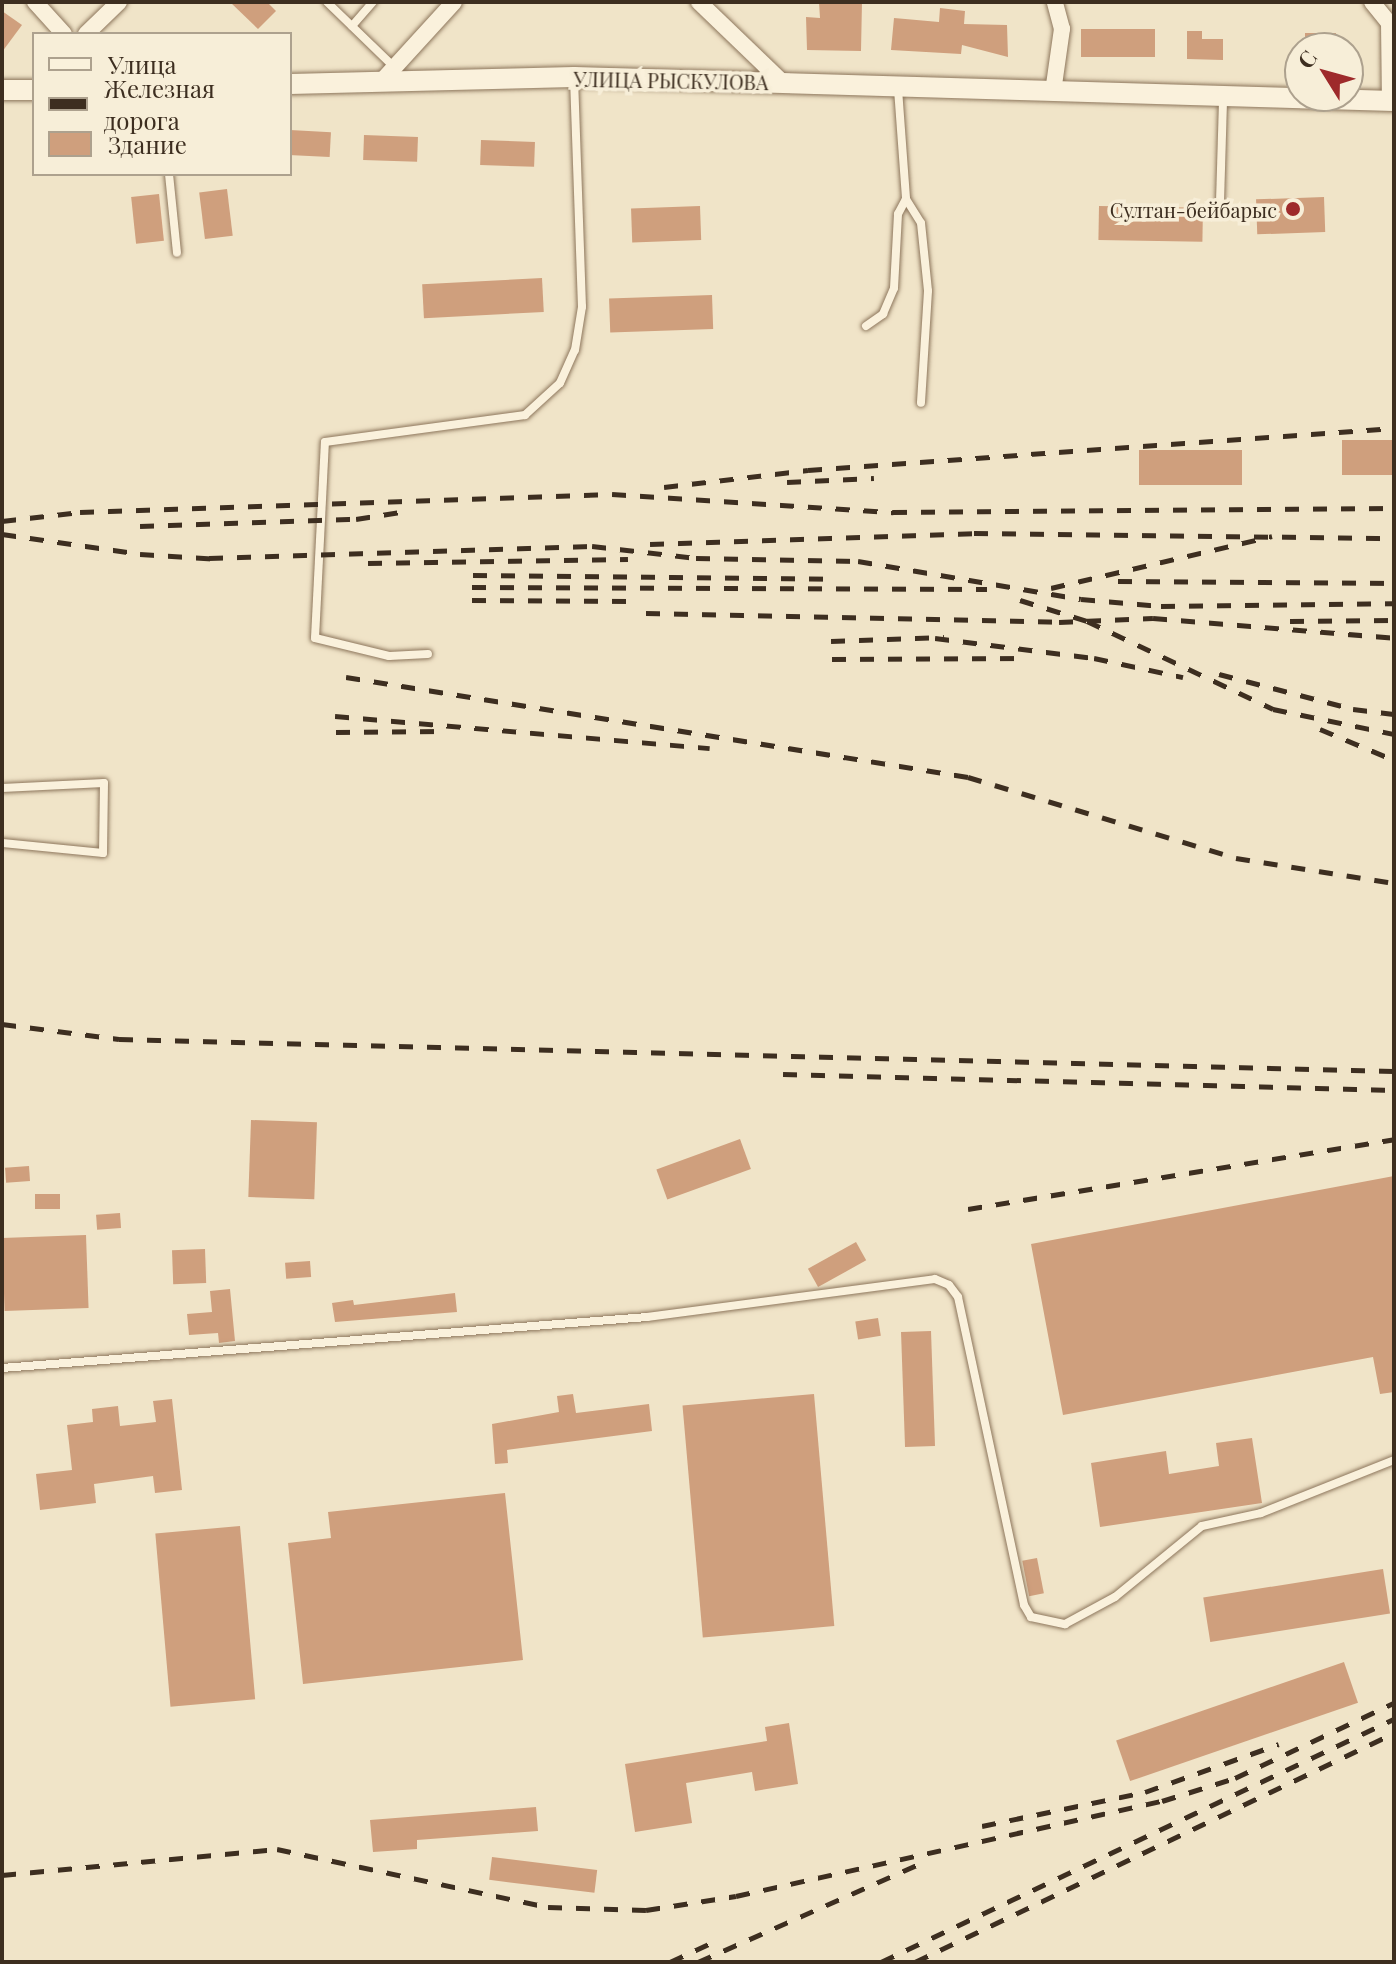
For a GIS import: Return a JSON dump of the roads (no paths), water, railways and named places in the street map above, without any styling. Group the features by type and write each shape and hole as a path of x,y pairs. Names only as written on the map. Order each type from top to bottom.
{"street":[{"path":"35,2 62,32"},
{"path":"88,32 119,2"},
{"path":"388,75 454,2"},
{"path":"699,2 782,82"},
{"path":"1053,92 1062,29 1055,2"},
{"path":"1375,5 1392,20 1392,101"},
{"name":"УЛИЦА РЫСКУЛОВА","path":"292,84 388,75 574,77 1392,101"},
{"path":"2,90 32,90"}],"lane":[{"path":"327,2 352,26 388,75"},
{"path":"352,26 373,2"},
{"path":"428,654 389,656 315,638 325,442 376,431 525,415 560,383 575,350 582,307 574,77"},
{"path":"898,86 906,199 921,223 928,291 921,403"},
{"path":"1220,202 1223,98"},
{"path":"169,176 177,253"},
{"path":"866,326 883,314 894,288 898,214 906,199"},
{"path":"2,788 104,783 103,853 2,843"},
{"path":"2,1368 647,1317 935,1279 949,1285 958,1297 1024,1605 1031,1617 1065,1624 1115,1597 1202,1526 1261,1513 1394,1460"}],"railway":[{"path":"664,487 808,470 1394,428"},
{"path":"787,482 874,478"},
{"path":"2,521 80,512 612,494 893,512 1394,508"},
{"path":"140,526 356,519 400,512"},
{"path":"650,544 974,533 1394,538"},
{"path":"2,534 140,554 220,559"},
{"path":"1051,588 1272,536"},
{"path":"209,558 592,546 696,558 858,561 1081,599 1161,606 1394,603"},
{"path":"368,563 628,559"},
{"path":"473,575 833,579"},
{"path":"1118,581 1394,583"},
{"path":"472,587 987,589"},
{"path":"472,600 629,601"},
{"path":"1020,600 1087,621 1273,709 1394,734"},
{"path":"646,613 1059,622 1153,618 1394,638"},
{"path":"1290,621 1394,620"},
{"path":"831,641 944,637"},
{"path":"935,638 1094,658 1183,677"},
{"path":"832,659 1028,658"},
{"path":"1219,674 1353,709 1394,714"},
{"path":"346,677 968,777 1236,858 1394,883"},
{"path":"335,716 710,748"},
{"path":"1320,729 1394,760"},
{"path":"336,732 444,731"},
{"path":"2,1024 119,1039 1394,1071"},
{"path":"783,1074 1394,1090"},
{"path":"968,1209 1394,1139"},
{"path":"2,1875 277,1849 548,1907 646,1910 736,1896 1162,1801 1235,1778 1394,1703"},
{"path":"881,1962 1394,1719"},
{"path":"915,1962 1394,1733"},
{"path":"982,1826 1145,1792 1279,1744"},
{"path":"698,1962 917,1865"},
{"path":"670,1962 713,1942"}],"place":[{"name":"Султан-бейбарыс","path":"1293,209"}]}
